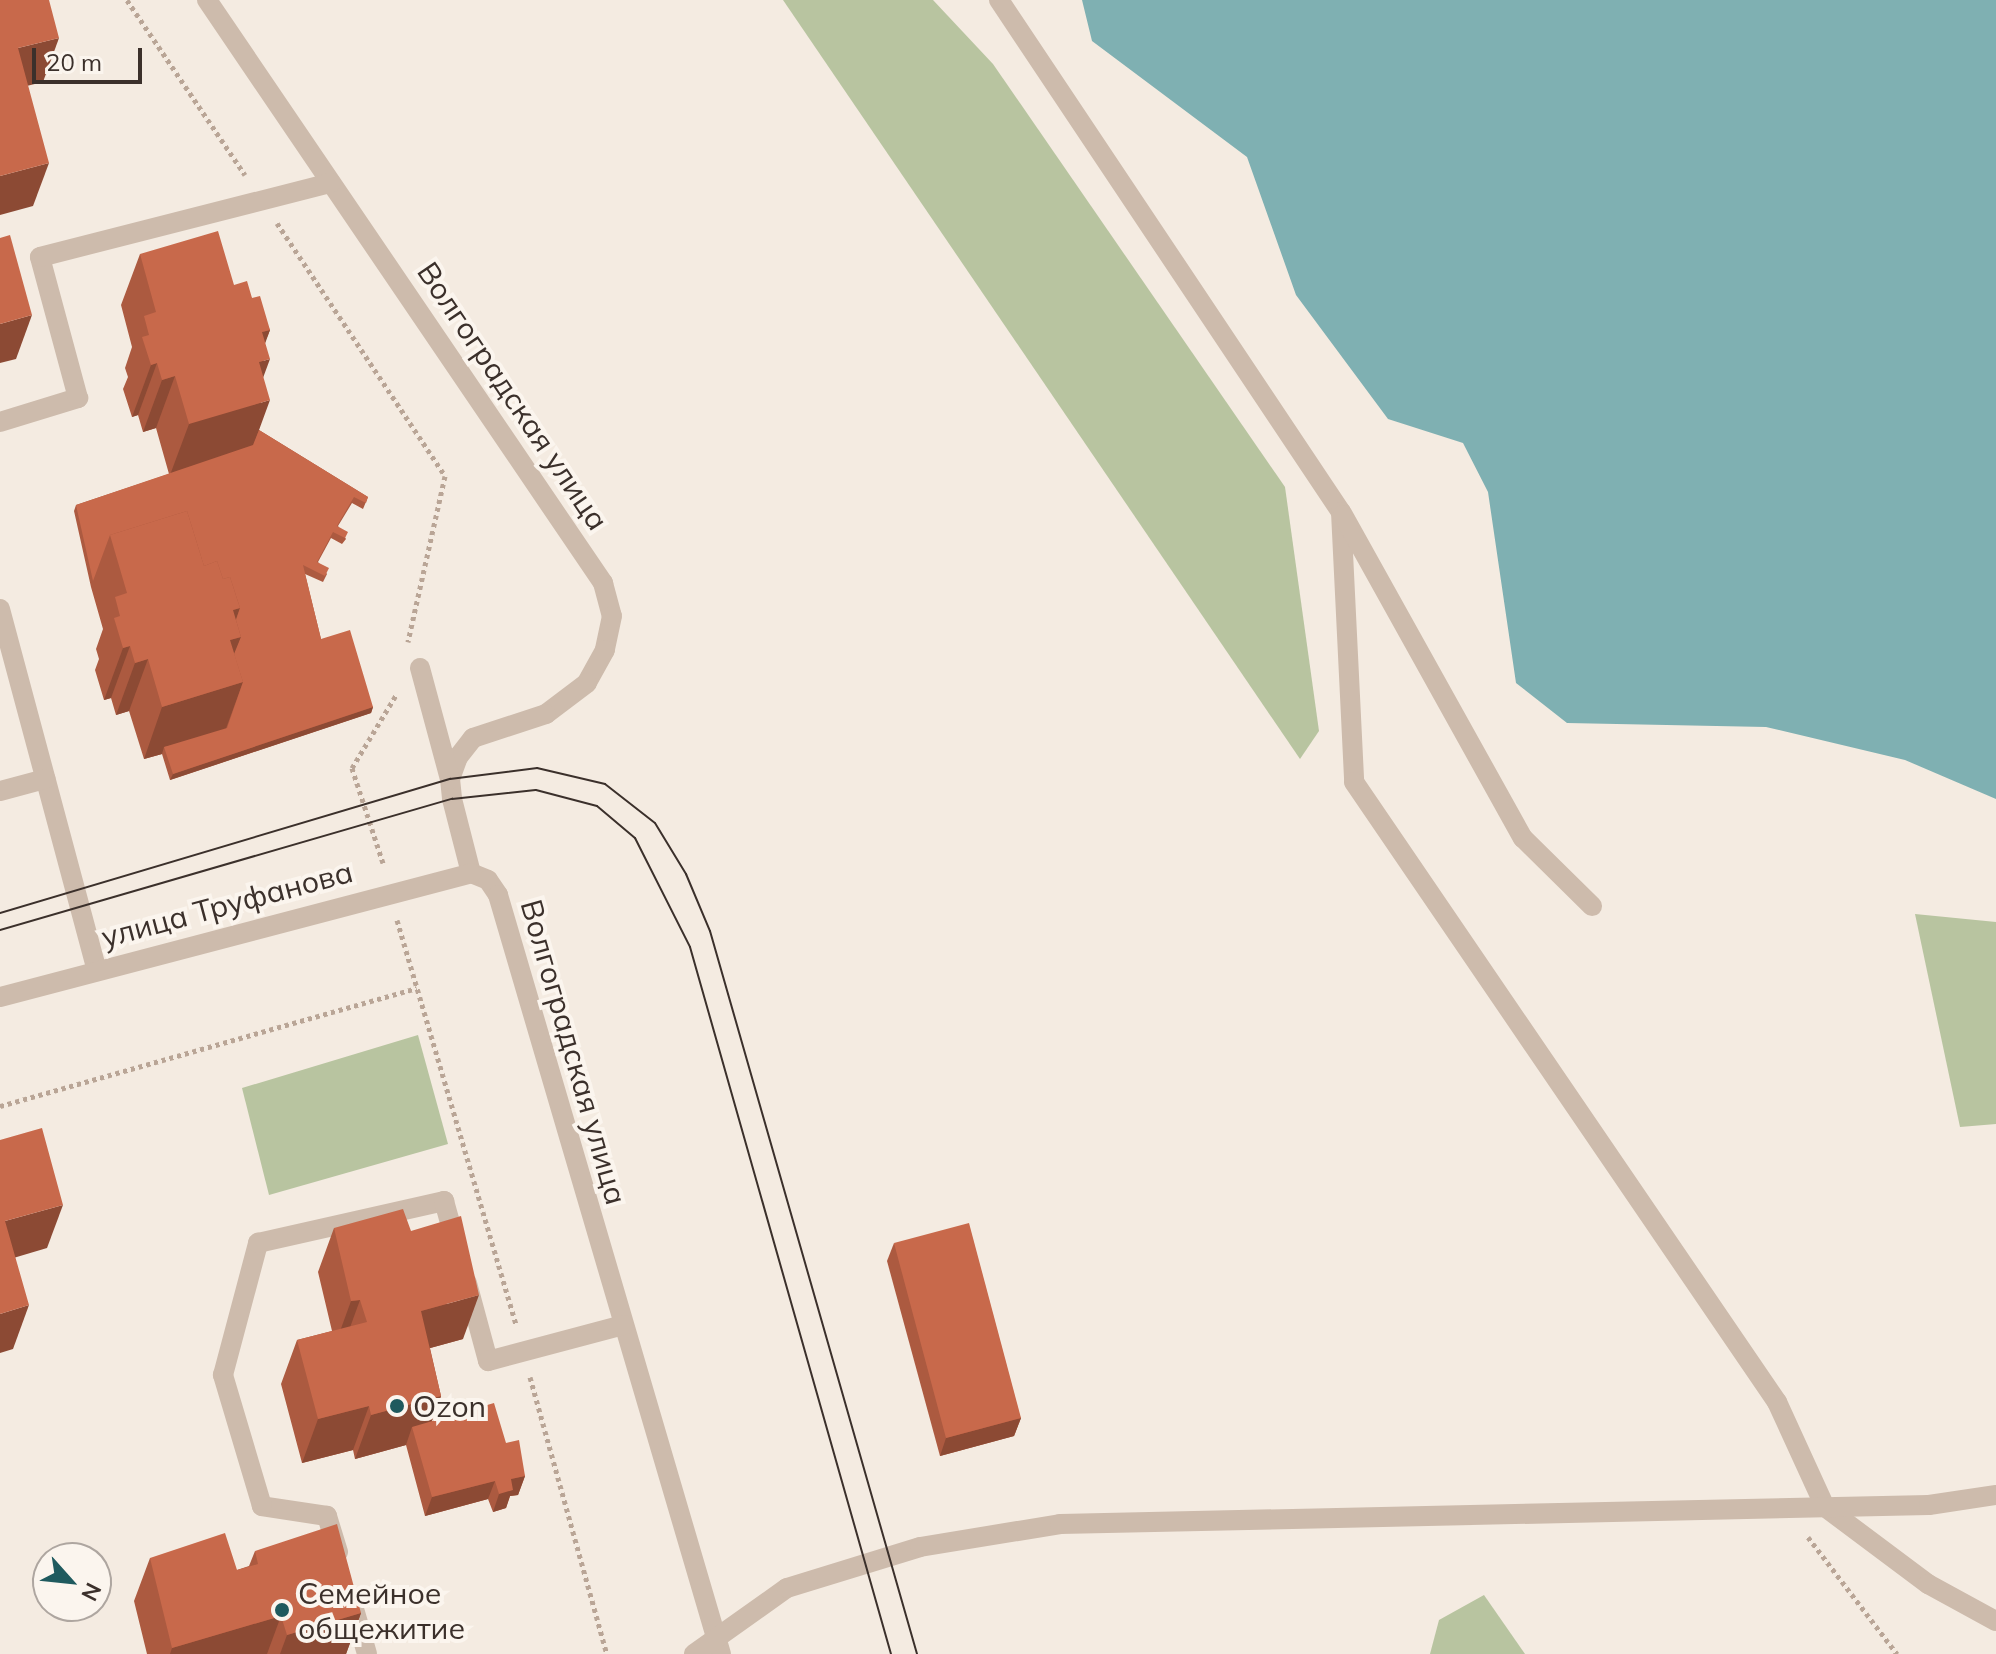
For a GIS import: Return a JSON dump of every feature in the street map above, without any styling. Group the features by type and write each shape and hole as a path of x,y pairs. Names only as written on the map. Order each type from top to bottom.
{"street":[{"name":"Волгоградская улица","path":"207,0 603,583 612,616 605,650 587,683 546,714 473,738 458,757 450,779"},
{"path":"999,0 1341,512 1523,838 1592,906"},
{"path":"0,422 78,398 40,257 331,183"},
{"path":"1341,512 1354,782 1777,1402 1825,1507 1928,1584 1996,1621"},
{"path":"0,609 97,970"},
{"path":"412,663 450,779 471,873"},
{"path":"0,791 45,779"},
{"name":"Волгоградская улица","path":"471,873 488,880 498,895 719,1646"},
{"name":"улица Труфанова","path":"0,997 471,873"},
{"path":"367,1654 327,1516 262,1506 223,1375 258,1243 444,1201 488,1361 623,1325"},
{"path":"694,1654 719,1646 787,1588 920,1547 1060,1524 1929,1505 1996,1495"}],"path":[{"path":"127,0 445,476 412,663"},
{"path":"383,863 352,768 393,705 397,690"},
{"path":"397,919 524,1352 607,1654"},
{"path":"0,1106 417,988"},
{"path":"1782,1506 1858,1597 1897,1654"}],"green space":[{"path":"783,0 933,0 993,64 1285,487 1319,731 1300,759"},
{"path":"1915,914 1996,922 1996,1124 1960,1127"},
{"path":"418,1035 448,1144 269,1195 242,1088"},
{"path":"1484,1595 1525,1654 1430,1654 1439,1620"}],"water":[{"path":"1082,0 1996,0 1996,799 1905,760 1766,727 1567,723 1516,683 1488,492 1463,443 1388,419 1296,295 1247,157 1092,41"}],"building":[{"path":"0,0 49,0 59,38 18,48 49,163 0,176"},
{"path":"218,231 234,285 247,281 252,298 260,296 270,330 262,332 270,359 259,362 270,400 189,424 175,376 162,380 157,363 151,365 142,337 149,335 144,316 156,312 140,254"},
{"path":"10,235 32,315 0,324 0,238"},
{"path":"259,430 368,497 366,503 354,497 337,526 348,532 345,538 333,532 317,562 329,568 325,576 303,565 321,639 350,630 373,707 173,774 164,747 227,728 243,682 234,654 241,637 236,620 240,608 230,577 223,579 217,561 204,566 187,511 110,535 93,581 76,505 253,445"},
{"path":"187,511 204,566 217,561 223,579 230,577 240,608 233,610 241,637 230,640 243,682 162,707 148,659 135,663 130,646 123,648 114,618 120,616 115,597 127,593 110,535"},
{"path":"42,1128 63,1205 5,1221 29,1305 0,1314 0,1140"},
{"path":"403,1209 411,1231 461,1216 479,1295 421,1311 441,1396 371,1415 369,1406 318,1419 297,1340 367,1322 360,1300 351,1301 334,1228"},
{"path":"969,1223 1021,1418 946,1438 894,1243"},
{"path":"494,1403 506,1443 519,1440 525,1476 511,1479 513,1490 499,1494 495,1481 432,1497 412,1427"},
{"path":"337,1524 361,1613 287,1635 281,1616 172,1648 150,1558 225,1533 237,1570 258,1564 255,1551"}],"tram line":[{"path":"0,913 450,779 537,768 605,784 655,823 686,874 710,931 917,1654"},
{"path":"0,930 452,799 536,790 597,806 635,838 690,947 891,1654"}],"place":[{"name":"Ozon","path":"397,1406"},
{"name":"Семейное общежитие","path":"282,1610"}]}
